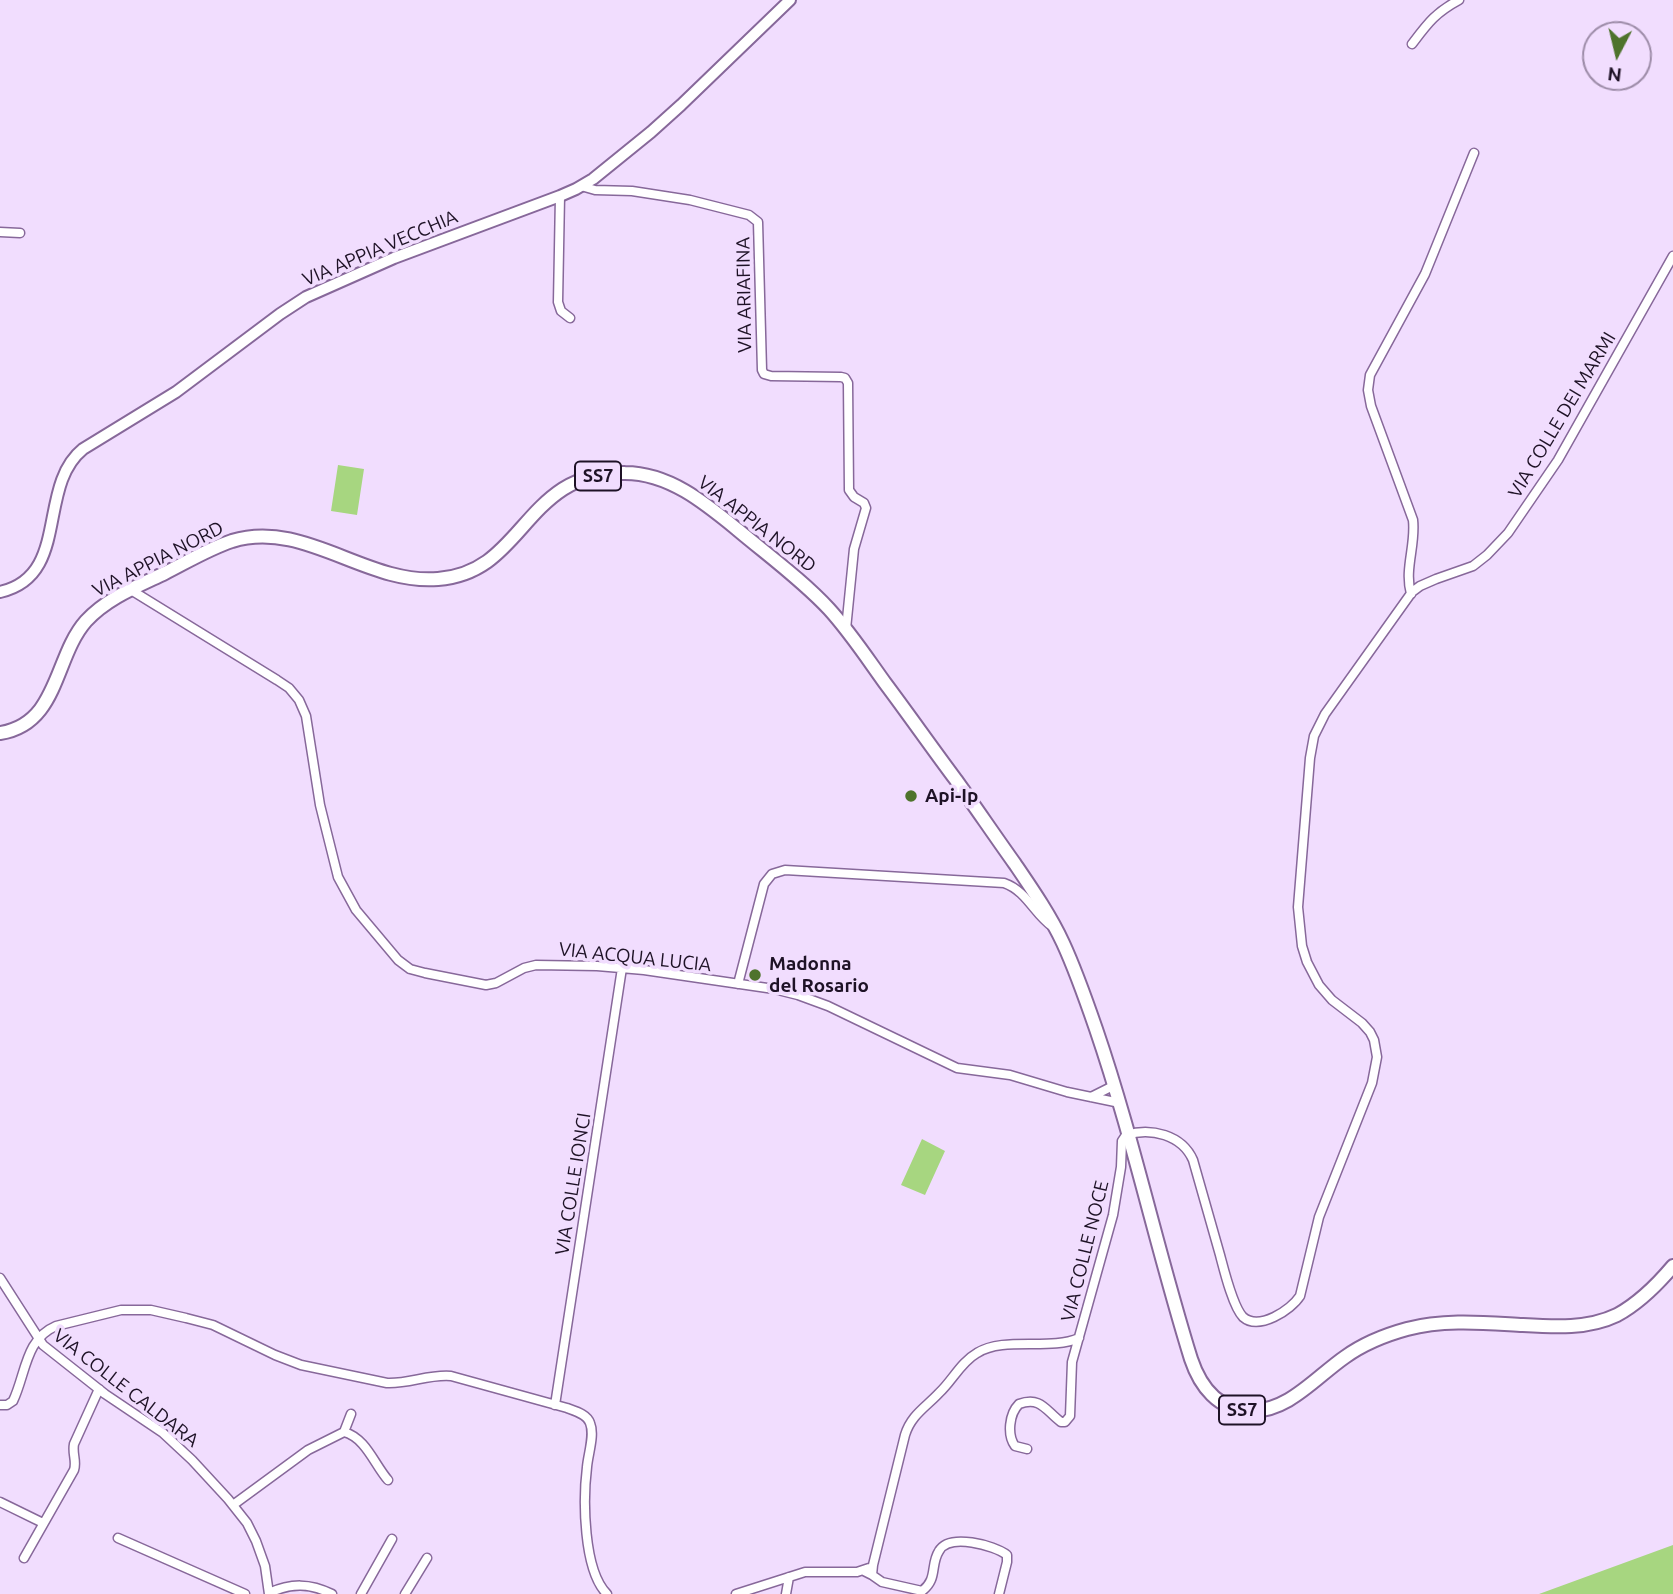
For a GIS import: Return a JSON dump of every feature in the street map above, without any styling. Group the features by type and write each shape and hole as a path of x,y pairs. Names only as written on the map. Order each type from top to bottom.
{"main road":[{"name":"VIA APPIA VECCHIA","path":"0,592 23,583 38,566 46,546 64,474 73,458 83,449 176,392 306,297 387,260 560,195 597,176 670,116 790,0"},
{"name":"VIA APPIA NORD","path":"0,733 20,727 38,711 51,692 71,644 83,625 102,607 216,547 242,539 273,537 302,543 392,575 424,579 447,578 468,572 494,556 546,502 567,486 590,477 625,472 660,479 703,502 803,584 846,629 999,841 1056,929 1078,978 1115,1085"},
{"name":"SS7","path":"1115,1085 1194,1369 1203,1386 1215,1399 1231,1407 1261,1410 1279,1405 1354,1352 1383,1337 1408,1329 1450,1323 1562,1326 1601,1321 1619,1314 1637,1302 1673,1266"}],"street":[{"path":"1412,44 1431,18 1459,0"},
{"path":"1411,594 1408,577 1414,535 1412,516 1371,406 1369,381 1376,362 1425,274 1474,153"},
{"name":"VIA ARIAFINA","path":"581,186 595,190 632,191 684,199 749,215 758,222 764,374 838,376 845,378 848,383 849,490 866,508 854,549 846,629"},
{"path":"560,195 558,302 561,311 570,318"},
{"path":"0,232 20,233"},
{"name":"VIA COLLE DEI MARMI","path":"1129,1134 1144,1131 1159,1134 1176,1141 1189,1151 1229,1285 1243,1316 1253,1321 1268,1319 1294,1304 1302,1291 1321,1210 1372,1083 1377,1057 1370,1032 1323,990 1311,972 1302,946 1298,907 1311,750 1316,731 1328,709 1411,594 1433,580 1474,566 1508,533 1558,460 1673,257"},
{"name":"VIA ACQUA LUCIA","path":"131,590 278,680 299,700 307,720 320,805 338,877 354,906 404,965 421,973 486,985 498,982 524,968 556,964 622,968 787,992 815,1001 957,1068 1015,1076 1061,1091 1120,1103"},
{"path":"738,984 764,884 772,874 785,870 1001,882 1020,891 1040,917 1056,929"},
{"name":"VIA COLLE IONCI","path":"555,1405 622,968"},
{"path":"1091,1097 1115,1085"},
{"name":"VIA COLLE NOCE","path":"1027,1449 1018,1447 1012,1441 1013,1411 1021,1403 1037,1403 1063,1423 1067,1421 1071,1410 1072,1362 1113,1215 1121,1167 1122,1141 1129,1134"},
{"name":"VIA COLLE CALDARA","path":"0,1278 46,1348 163,1433 233,1505 256,1541 265,1566 269,1594"},
{"path":"0,1405 7,1405 15,1398 29,1354 48,1329 118,1311 146,1310 213,1325 275,1355 306,1366 387,1384 432,1376 451,1376 555,1405 580,1413 590,1423 585,1494 588,1544 596,1579 607,1594"},
{"name":"VIA COLLE NOCE","path":"868,1573 873,1565 906,1432 916,1413 940,1393 980,1351 1010,1345 1064,1343 1079,1338"},
{"path":"24,1558 75,1469 74,1444 99,1389"},
{"path":"233,1505 311,1448 344,1432 351,1414"},
{"path":"344,1432 361,1442 388,1480"},
{"path":"0,1502 43,1523"},
{"path":"118,1538 245,1594"},
{"path":"361,1594 392,1539"},
{"path":"736,1594 809,1571 868,1573 885,1583 926,1592 939,1549 946,1544 961,1542 980,1544 1007,1555 999,1594"},
{"path":"405,1594 427,1558"},
{"path":"786,1594 789,1577"},
{"path":"269,1594 288,1586 299,1585 332,1594"}],"green space":[{"path":"338,465 364,469 357,515 331,511"},
{"path":"922,1139 945,1151 925,1195 901,1185"},
{"path":"1673,1545 1673,1594 1539,1594"}],"place":[{"name":"Api-Ip","path":"911,796"},
{"name":"Madonna del Rosario","path":"755,975"}]}
